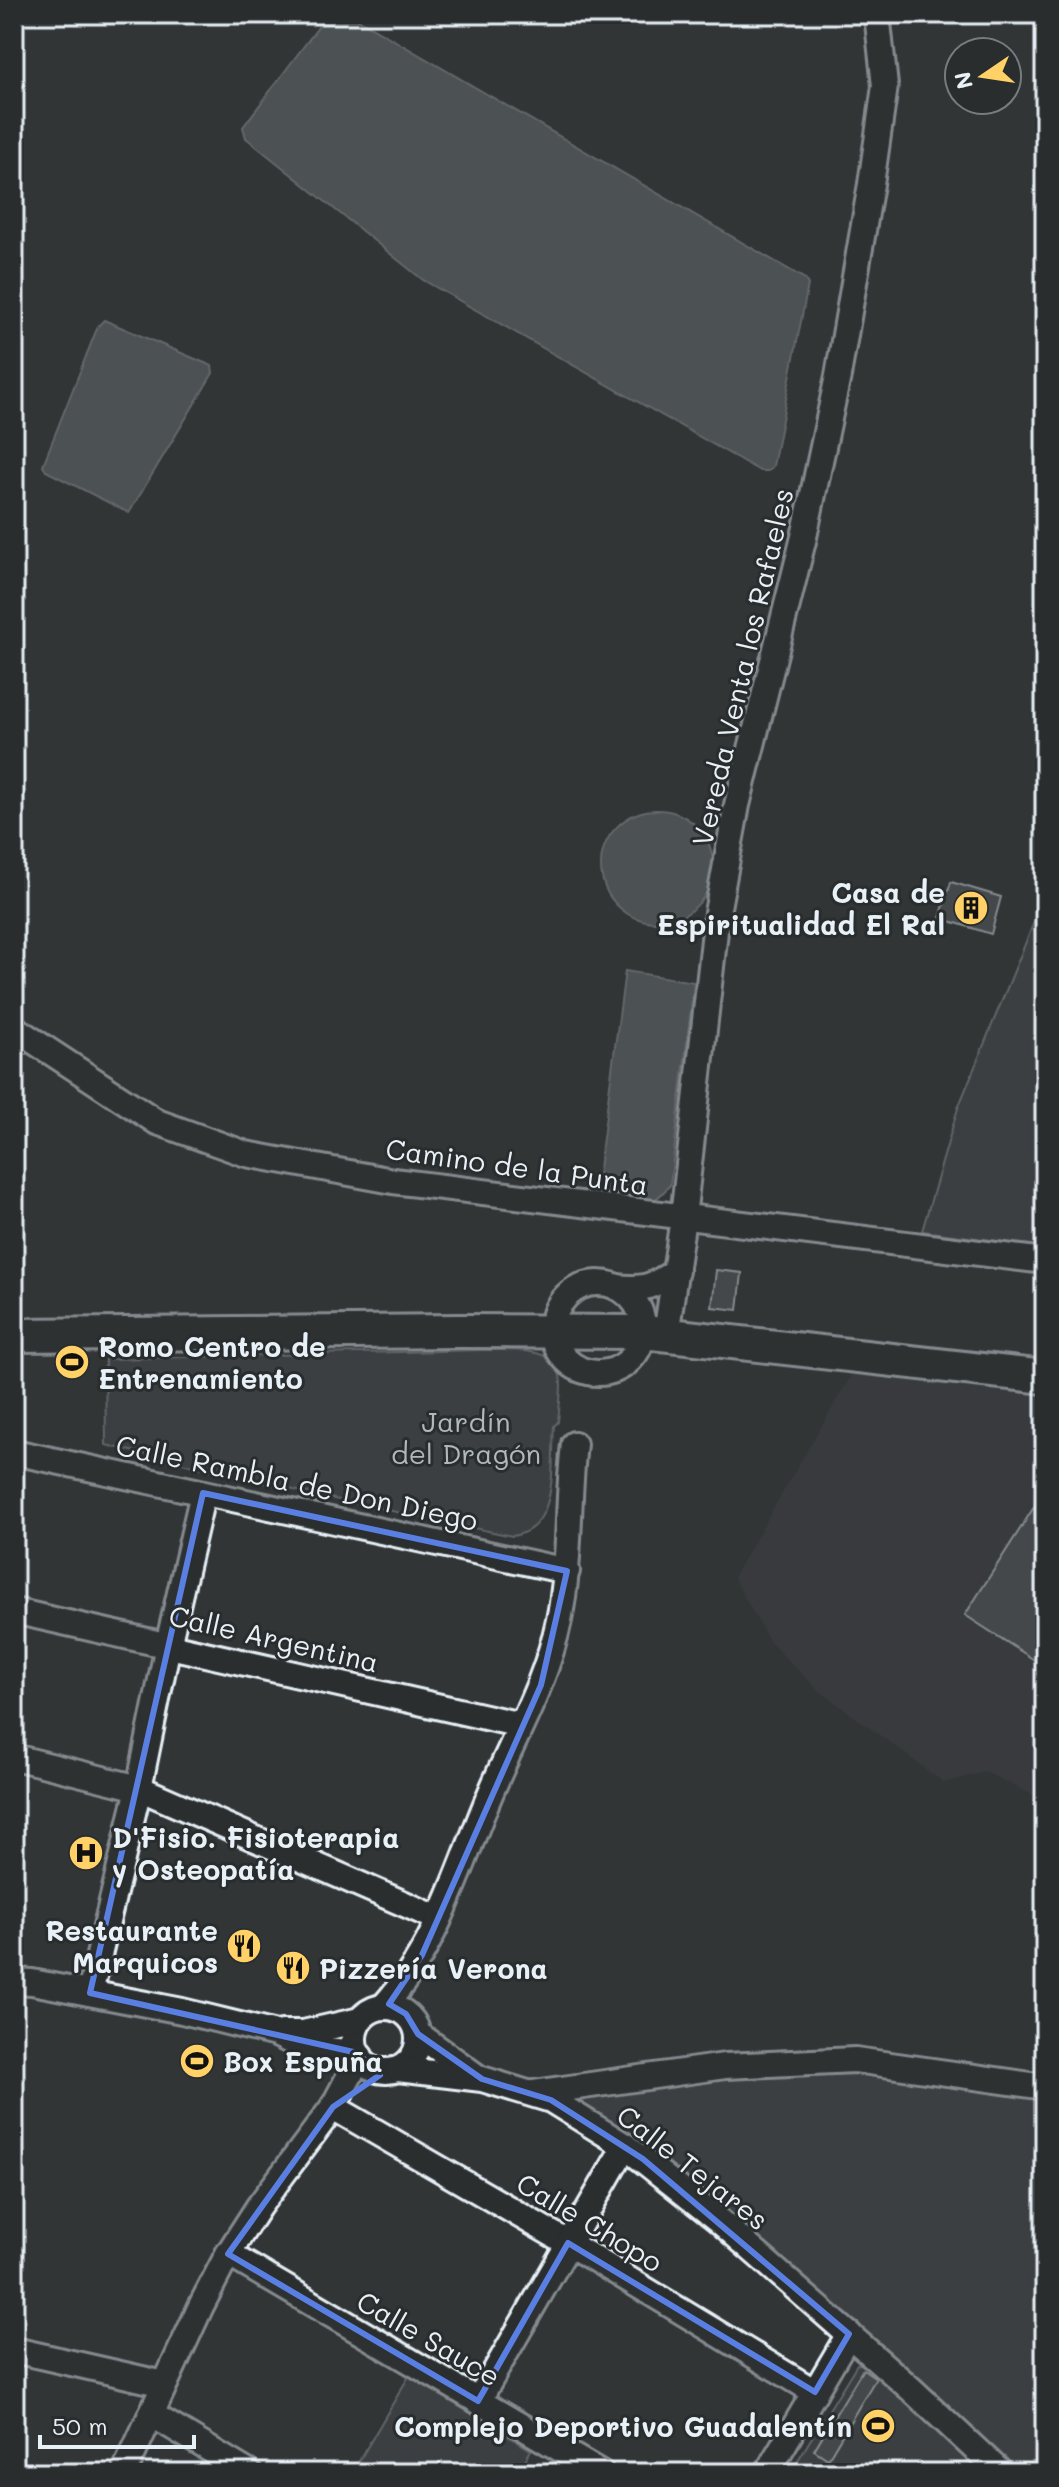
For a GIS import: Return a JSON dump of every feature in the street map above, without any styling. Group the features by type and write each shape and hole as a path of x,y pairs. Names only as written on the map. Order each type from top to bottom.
{"main road":[{"path":"14,1335 553,1330 654,1334 1045,1377"}],"street":[{"name":"Vereda Venta los Rafaeles","path":"654,1334 676,1271 717,913 737,805 804,537 838,376 871,184 885,86 877,14"},
{"name":"Camino de la Punta","path":"14,1028 157,1122 246,1154 393,1181 1045,1261"},
{"path":"553,1330 554,1317 560,1304 570,1293 584,1285 600,1283 638,1289 656,1284 676,1271"},
{"path":"616,1287 628,1294 654,1334"},
{"path":"383,2007 422,1955 494,1784 541,1685 559,1622 567,1571 574,1444"},
{"name":"Calle Rambla de Don Diego","path":"14,1452 567,1571"},
{"path":"90,1993 139,1788 203,1493"},
{"name":"Calle Argentina","path":"14,1611 521,1725"},
{"path":"14,1757 139,1788 439,1919"},
{"path":"335,2103 410,2061 416,2053 422,1955"},
{"path":"14,1981 182,2011 276,2034 316,2049 358,2054"},
{"path":"276,2034 303,2033 360,2020 374,2009 383,2007 398,2009 406,2014 417,2030"},
{"path":"360,2020 354,2038 358,2054 370,2066 392,2070"},
{"name":"Calle Tejares","path":"417,2030 482,2079"},
{"path":"316,2049 324,2054 331,2068 335,2103"},
{"path":"124,2473 228,2254 259,2206 335,2103 358,2054"},
{"path":"531,2094 725,2066 855,2060 1045,2087"},
{"name":"Calle Tejares","path":"392,2070 482,2079 551,2100 625,2146 717,2219 1001,2473"},
{"name":"Calle Chopo","path":"335,2103 815,2392"},
{"path":"478,2401 625,2146"},
{"name":"Calle Sauce","path":"228,2254 601,2473"},
{"path":"767,2473 849,2334"},
{"path":"14,2350 164,2384"},
{"path":"151,2414 249,2473"}],"highlighted area":[{"path":"203,1493 567,1571 541,1685 422,1955 389,2004 406,2014 418,2034 482,2079 551,2100 643,2159 849,2334 815,2392 568,2243 478,2401 228,2254 333,2107 380,2075 358,2053 90,1993"}],"shaded area":[{"path":"328,14 349,14 805,279 808,285 773,466 768,471 760,471 423,280 246,138 243,127"},
{"path":"104,320 212,366 213,373 129,513 46,471 43,465 98,326"},
{"path":"657,810 678,815 696,827 708,845 713,866 708,887 696,905 678,917 657,922 636,917 618,905 606,887 601,866 606,845 618,827 636,815"},
{"path":"625,971 694,982 670,1185 657,1198 642,1202 596,1191"},
{"path":"854,1370 1045,1393 1045,1801 985,1772 944,1783 817,1689 770,1643 733,1577"}],"green space":[{"path":"1041,905 1045,906 1045,1247 922,1231 958,1108"},
{"name":"Jardín del Dragón","path":"520,1350 543,1355 559,1371 558,1422 554,1426 552,1475 546,1508 527,1531 512,1536 315,1495 106,1445 105,1359"},
{"path":"732,2071 884,2071 1045,2096 1045,2473 1018,2473 665,2159 568,2099"},
{"name":"Complejo Deportivo Guadalentín","path":"857,2364 865,2365 883,2377 987,2473 790,2473"},
{"path":"409,2376 531,2450 518,2473 352,2473"}],"building":[{"name":"Casa de Espiritualidad El Ral","path":"951,882 1001,897 991,934 940,918"},
{"path":"716,1270 742,1273 738,1310 712,1307"},
{"path":"1045,1490 1045,1655 1039,1663 965,1615"},
{"path":"863,2369 876,2378 828,2459 814,2450"}],"place":[{"name":"Casa de Espiritualidad El Ral","path":"971,908"},
{"name":"Romo Centro de Entrenamiento","path":"72,1362"},
{"name":"D'Fisio. Fisioterapia y Osteopatía","path":"86,1853"},
{"name":"Restaurante Marquicos","path":"244,1946"},
{"name":"Pizzería Verona","path":"293,1968"},
{"name":"Box Espuña","path":"197,2061"},
{"name":"Complejo Deportivo Guadalentín","path":"878,2426"}]}
